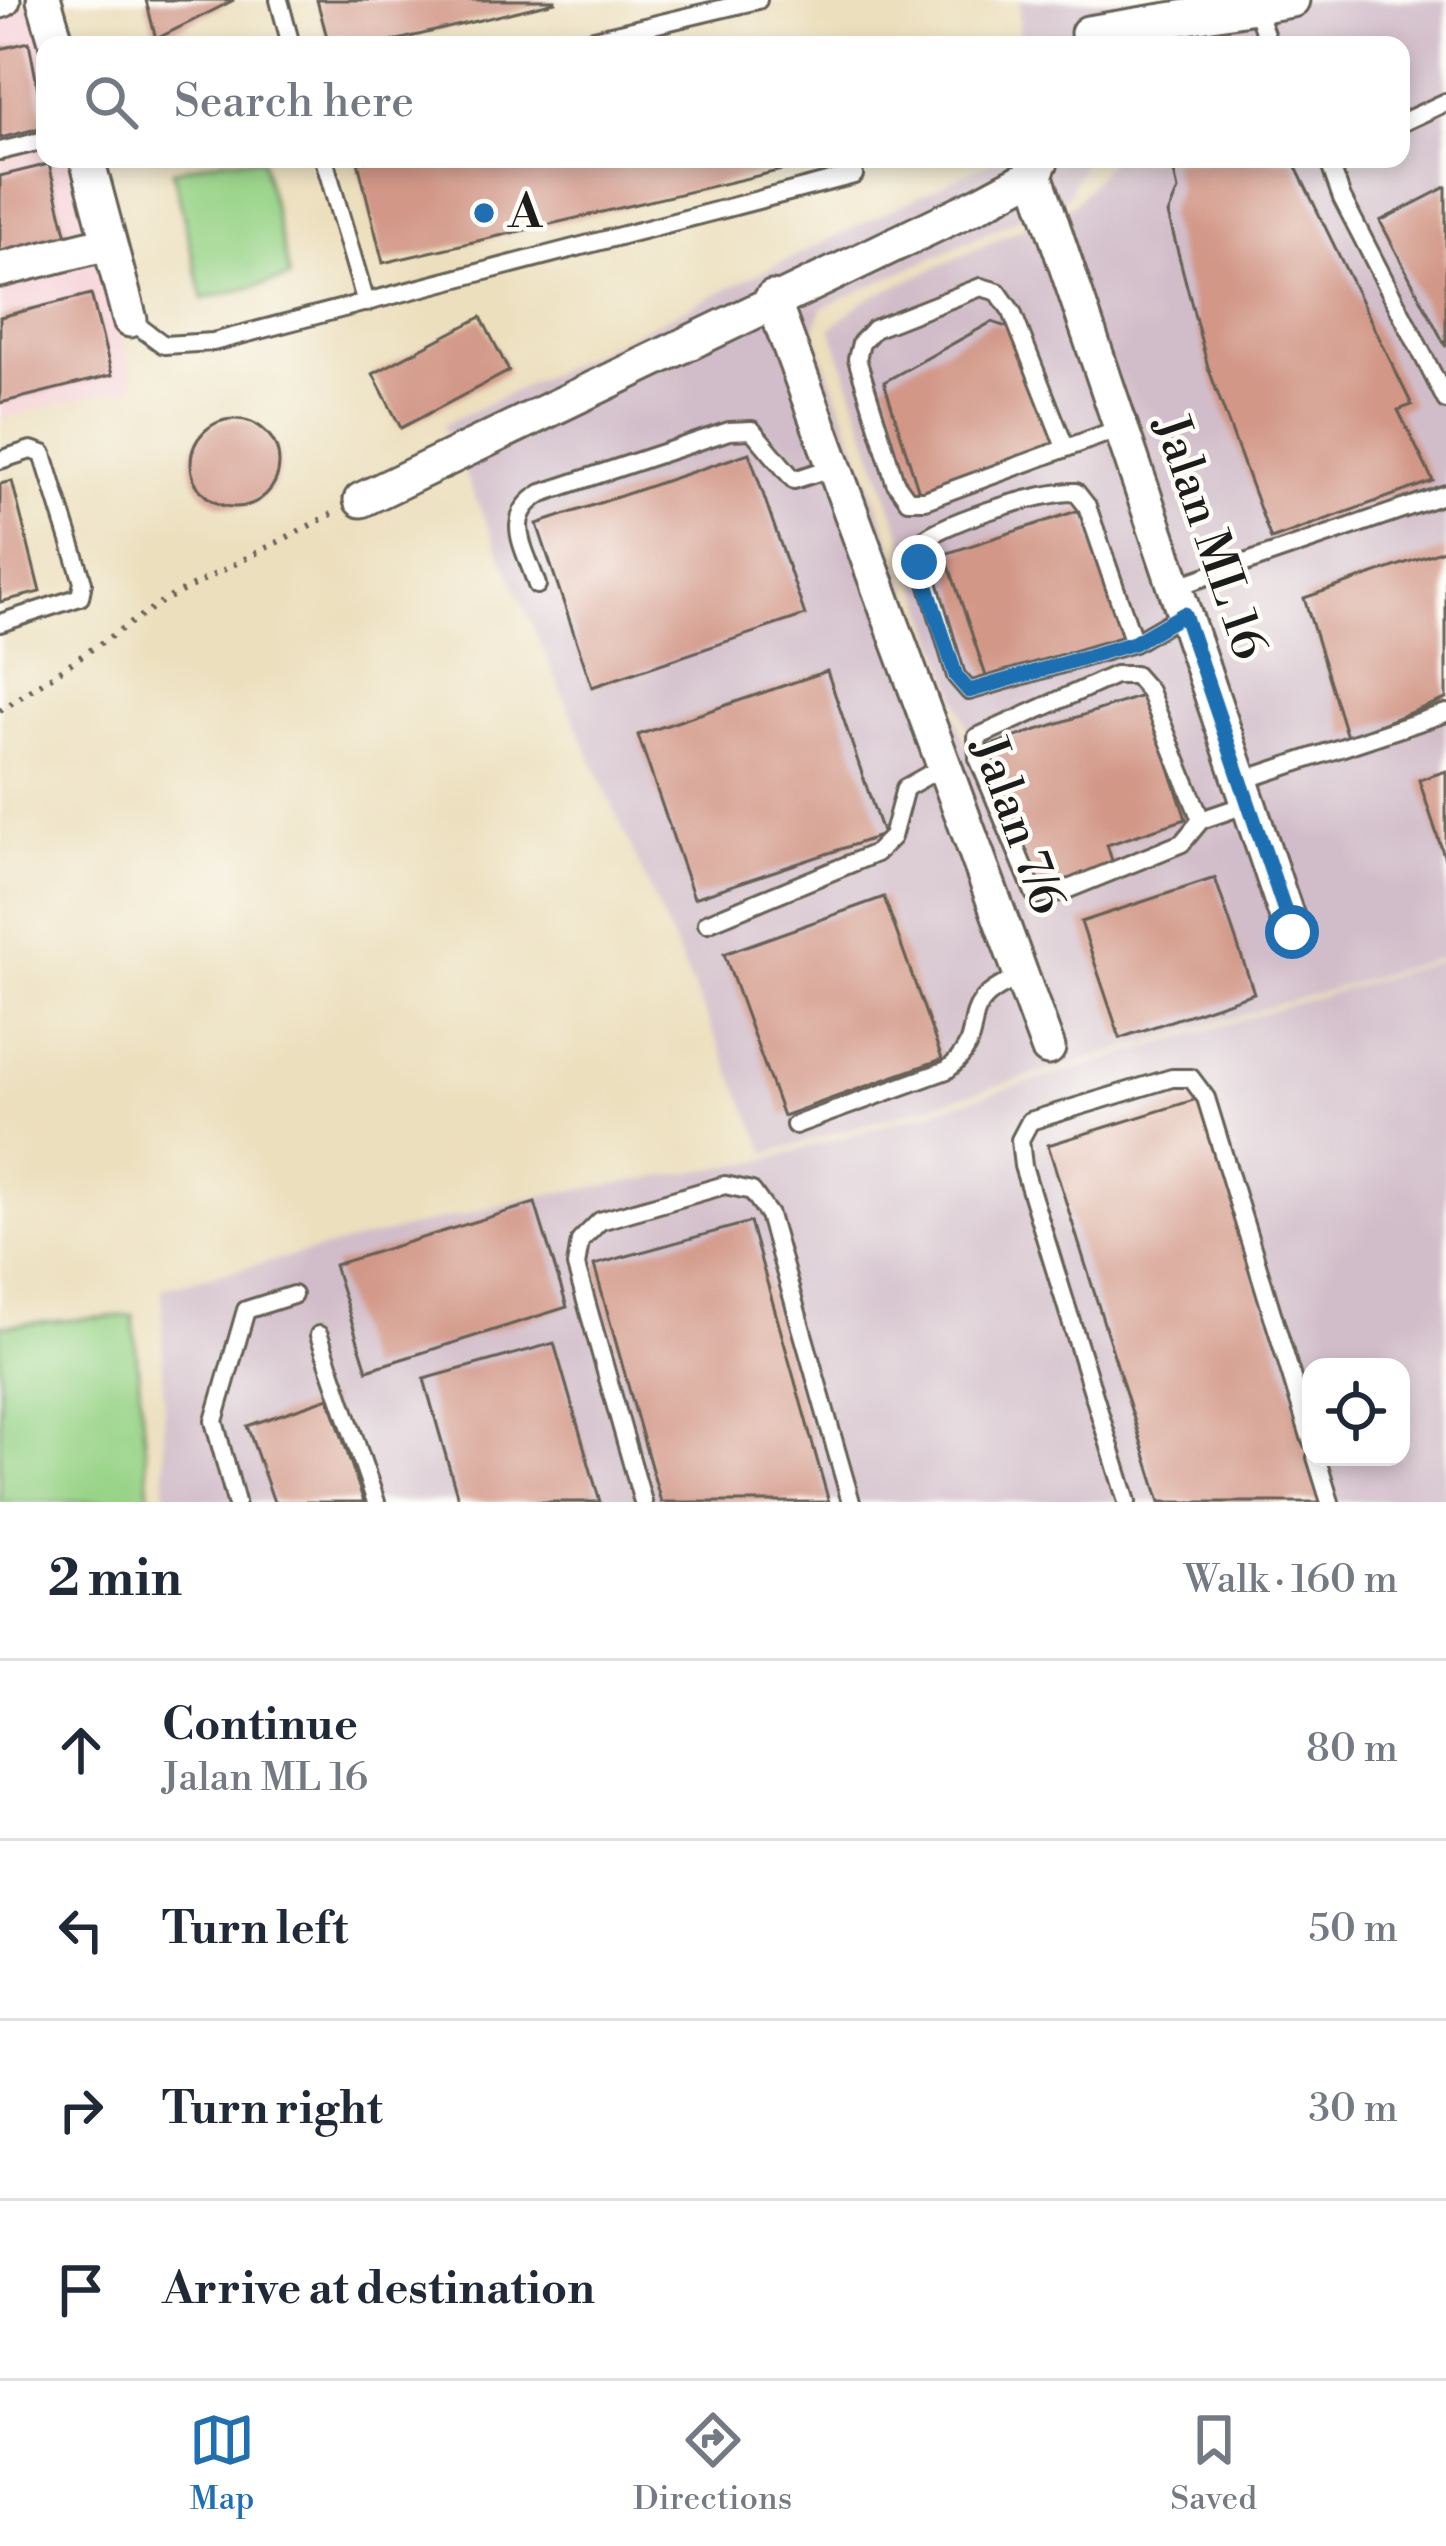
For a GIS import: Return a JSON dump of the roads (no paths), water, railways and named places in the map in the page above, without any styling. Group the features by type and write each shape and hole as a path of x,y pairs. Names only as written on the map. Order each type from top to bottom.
{"street":[{"path":"44,0 54,36"},
{"path":"1086,26 1292,0"},
{"path":"89,168 130,320"},
{"path":"361,500 1034,168"},
{"name":"Jalan ML 16","path":"1039,168 1121,428 1292,932"},
{"path":"0,270 108,243"},
{"name":"Jalan 7/6","path":"772,298 1048,1048"}],"lane":[{"path":"279,0 289,36"},
{"path":"607,36 758,0"},
{"path":"1254,4 1266,36"},
{"path":"1410,119 1446,102"},
{"path":"0,151 36,142"},
{"path":"327,168 366,303"},
{"path":"1335,168 1342,198 1446,400"},
{"path":"130,320 164,345 213,342 854,175"},
{"path":"1065,447 1012,311 998,292 981,287 874,329 861,343 857,359 895,482 908,500 925,500 1121,428"},
{"path":"537,585 517,520 523,504 542,493 729,431 752,430 794,480 834,467"},
{"path":"0,460 32,450 44,454 83,581 80,598 0,623"},
{"path":"1134,643 1087,506 1076,492 1058,491 1003,508 937,532 916,546 956,676 969,691 1134,643 1180,600 1446,494"},
{"path":"1201,820 1149,691 1135,675 1115,675 977,737 978,758 1035,896 1060,892 1182,843 1201,820 1244,792 1446,713"},
{"path":"707,923 877,853 892,837 905,788 944,766"},
{"path":"795,1125 947,1070 963,1058 972,1039 973,1011 981,998 1021,977"},
{"path":"1127,1502 1023,1166 1020,1140 1030,1121 1172,1078 1191,1078 1206,1098 1302,1411"},
{"path":"643,1502 576,1266 580,1241 600,1221 725,1185 752,1191 769,1214 851,1502"},
{"path":"236,1502 214,1420 238,1328 246,1310 293,1294"},
{"path":"319,1334 376,1502"},
{"path":"1319,1466 1330,1502"}],"place":[{"name":"A","path":"484,213"}]}
